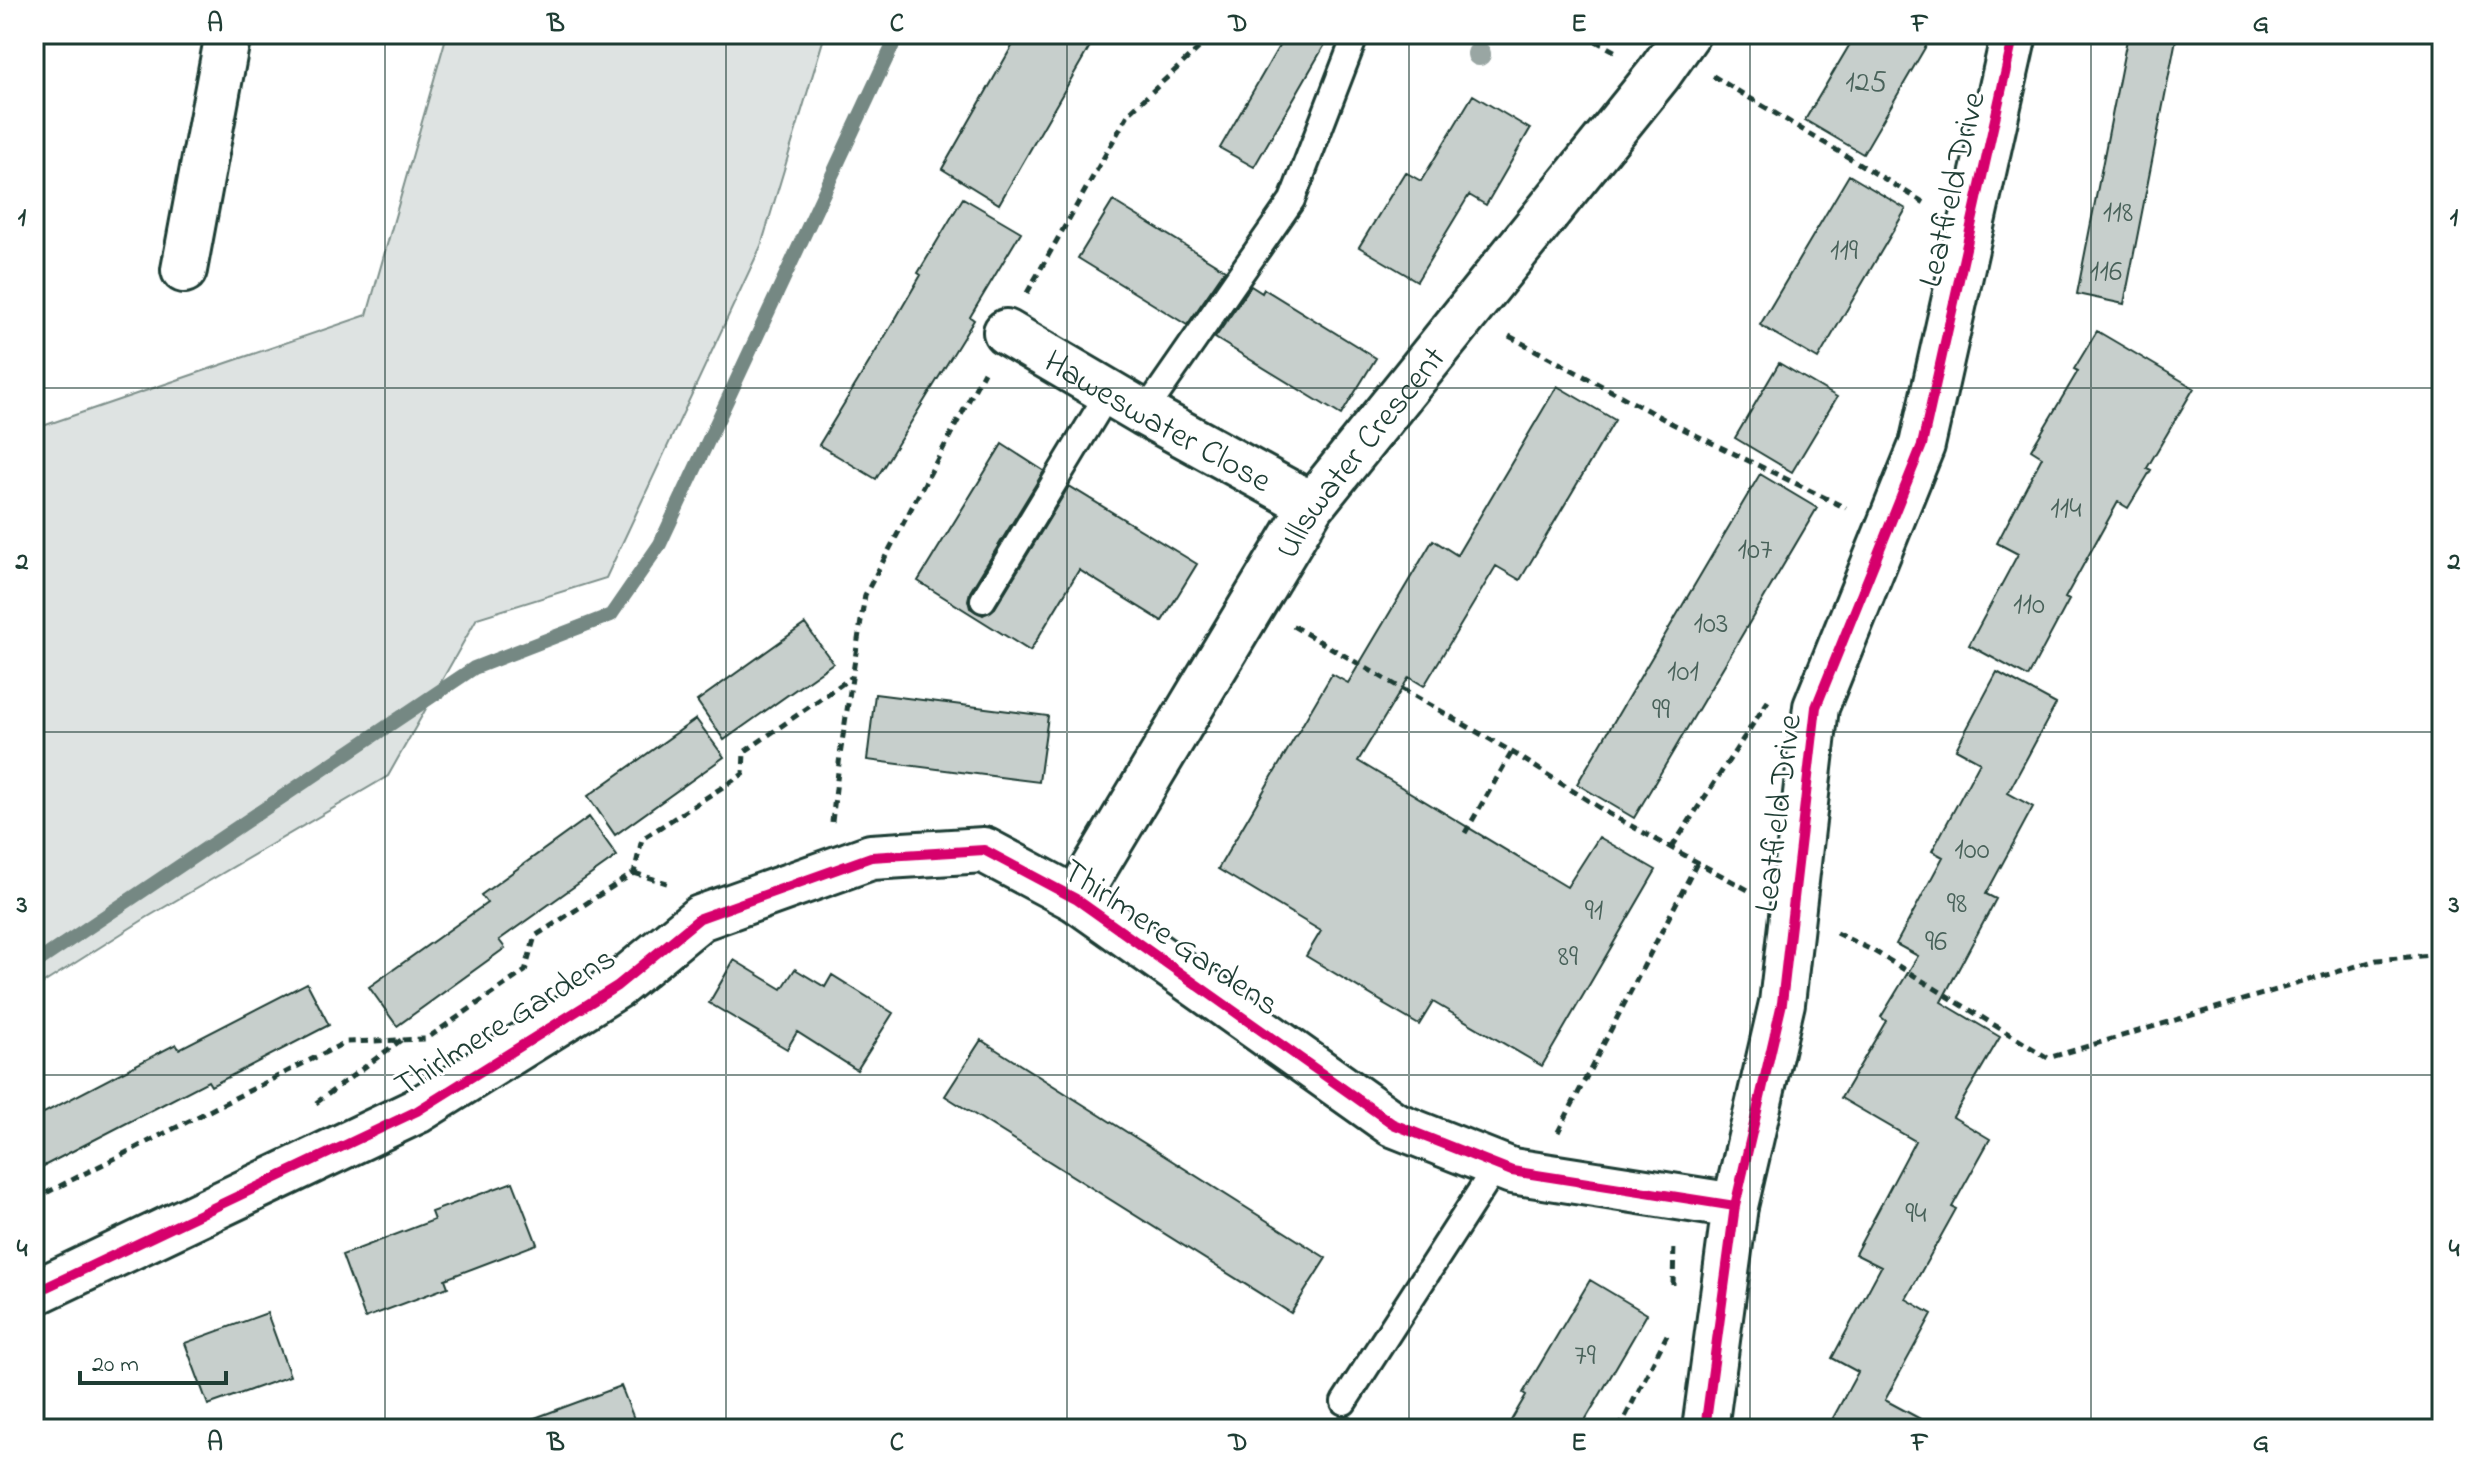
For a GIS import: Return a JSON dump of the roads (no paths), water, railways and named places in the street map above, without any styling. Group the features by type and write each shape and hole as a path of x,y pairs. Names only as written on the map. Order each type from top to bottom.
{"street":[{"path":"184,270 228,34"},
{"name":"Ullswater Crescent","path":"1076,899 1312,505 1658,75 1687,34"},
{"name":"Leatfield Drive","path":"1705,1429 1735,1206 1782,1003 1816,707 1922,445 2014,34"},
{"name":"Haweswater Close","path":"1006,332 1126,403 1312,505"},
{"name":"Thirlmere Gardens","path":"34,1293 417,1111 617,986 700,918 871,857 984,850 1076,899 1393,1124 1517,1170 1735,1206"}],"lane":[{"path":"983,600 1126,403 1292,200 1356,34"},
{"path":"1344,1402 1517,1170"}],"waterway":[{"path":"34,964 474,668 611,615 660,544 898,34"}]}
